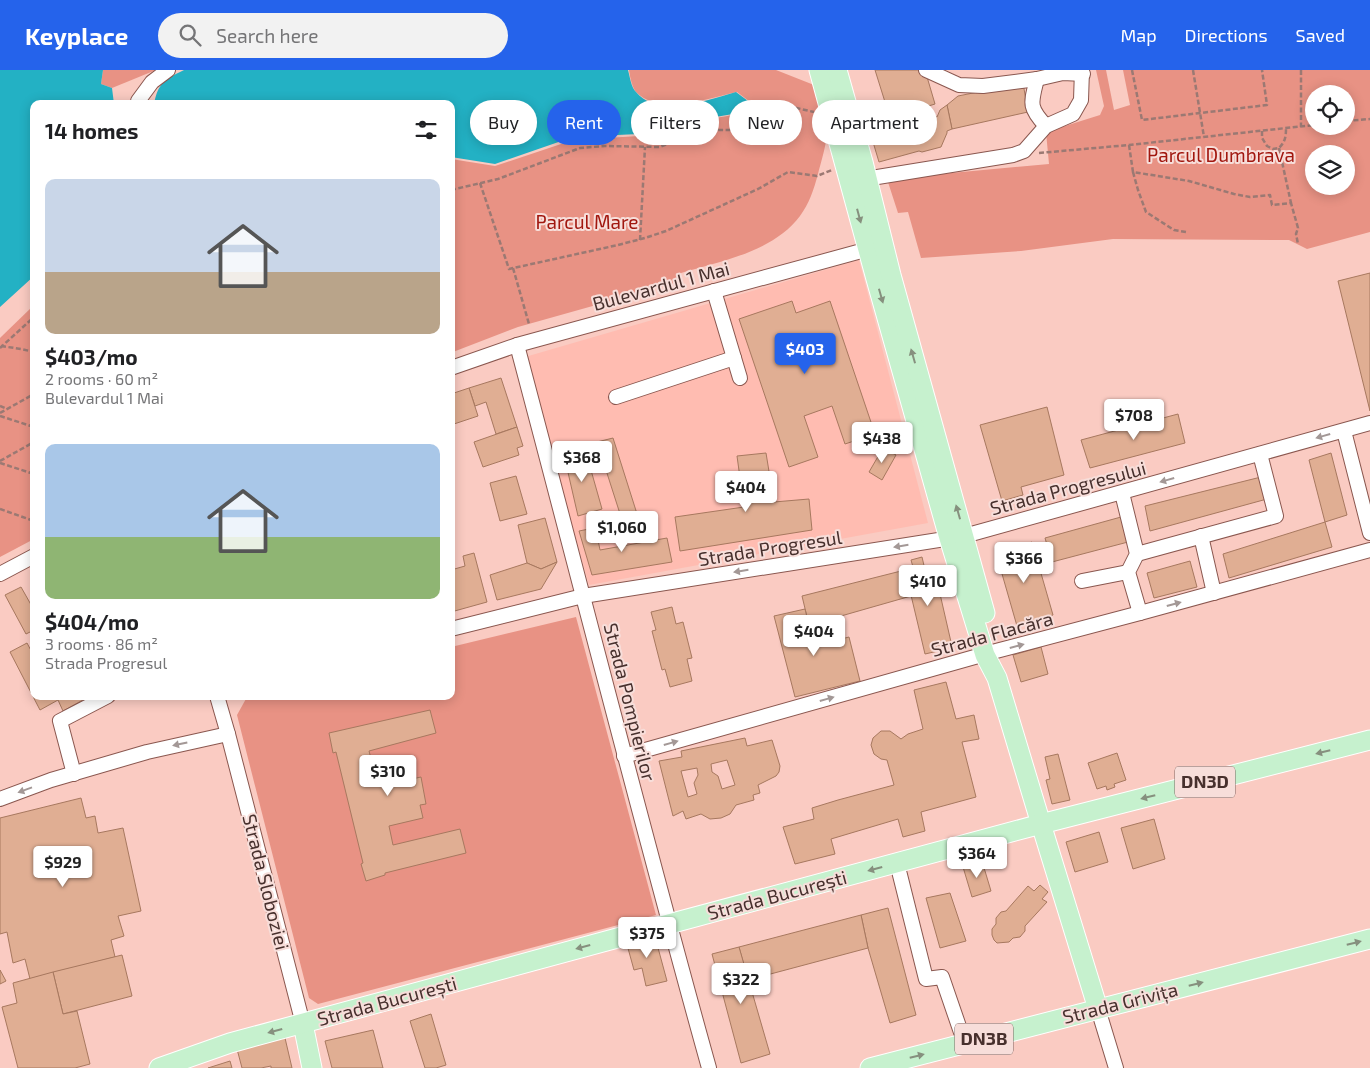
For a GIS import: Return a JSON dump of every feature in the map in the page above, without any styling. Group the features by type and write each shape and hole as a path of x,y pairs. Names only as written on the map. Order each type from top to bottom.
{"main road":[{"path":"819,70 827,100"},
{"path":"838,70 854,175"},
{"path":"842,145 854,175 875,247 997,678 1098,1009"},
{"name":"Strada București","path":"159,1068 230,1044 669,924 1041,824 1370,740"},
{"name":"Strada Grivița","path":"870,1068 1370,939"},
{"name":"Strada Sloboziei","path":"303,1024 312,1068"}],"street":[{"path":"139,100 152,82 168,70"},
{"path":"854,175 1013,155 1024,151 1046,126 1072,114 1081,100 1083,72 1063,73 1037,79 983,86 959,84 926,70"},
{"path":"1037,79 1031,101 1033,110 1046,126"},
{"name":"Bulevardul 1 Mai","path":"455,367 517,345 875,247"},
{"path":"714,291 740,378"},
{"name":"Strada Pompierilor","path":"517,345 584,596 624,756 709,1068"},
{"path":"616,397 734,358"},
{"name":"Strada Progresului","path":"957,537 1370,423"},
{"path":"1344,430 1370,532"},
{"path":"1137,554 1276,516 1260,454"},
{"path":"1122,493 1137,554 1128,572 1140,614"},
{"path":"1201,536 1214,593"},
{"name":"Strada Progresul","path":"455,628 584,596 957,537"},
{"name":"Strada Flacăra","path":"624,756 990,653 1140,614 1370,550"},
{"path":"0,574 30,558"},
{"path":"1082,581 1128,572"},
{"path":"74,774 60,721 100,700"},
{"name":"Strada Sloboziei","path":"218,700 303,1024"},
{"path":"0,799 51,780 147,752 228,734"},
{"path":"897,863 926,979 942,977 965,1044"},
{"path":"1098,1009 1116,1068"}],"path":[{"path":"1132,70 1142,120 1267,105 1262,70"},
{"path":"1193,70 1204,137"},
{"path":"1301,70 1301,126"},
{"path":"455,189 498,179 580,148 605,146 660,147 701,130 730,130 756,126 792,107 812,112"},
{"path":"1355,121 1370,119"},
{"path":"1013,155 1129,146 1305,126"},
{"path":"1262,131 1262,138 1267,146 1279,148 1284,143 1286,128"},
{"path":"1129,146 1133,172 1146,212 1174,230 1186,232"},
{"path":"640,240 645,147"},
{"path":"1279,148 1298,228 1296,234 1298,244"},
{"path":"480,183 509,269 640,240 666,231 758,189 788,172 818,176 854,175"},
{"path":"1133,172 1189,181 1250,197 1270,195 1272,205 1291,203"},
{"path":"513,268 529,324"},
{"path":"1,347 30,321"},
{"path":"1,347 30,351"},
{"path":"30,396 0,415 30,426"},
{"path":"0,406 7,409"},
{"path":"0,462 30,444"},
{"path":"0,462 30,473"},
{"path":"0,509 30,520"}],"shaded area":[{"path":"859,260 928,523 589,585 525,357"}],"green space":[{"path":"103,70 156,70 112,88 101,84"},
{"name":"Parcul Mare","path":"629,70 776,70 814,85 819,100 812,100 812,145 825,145 815,185 809,201 800,216 789,228 761,247 745,254 681,273 678,282 518,327 455,351 455,160 495,166 558,145 621,145 621,137 631,136 631,145 719,145 719,117 729,116 729,145 802,145 802,100 748,100 737,92 703,100 649,100 636,92 632,85"},
{"name":"Parcul Dumbrava","path":"1096,70 1106,70 1114,110 1130,105 1123,70 1370,70 1370,232 1307,249 1289,240 1113,239 1021,251 921,258 908,212 898,213 887,179 1049,164 1046,132 1100,115 1104,106"},
{"path":"30,309 30,541 0,557 0,338"},
{"path":"576,617 656,915 318,1004 309,998 237,715 245,700 455,700 455,646"}],"water":[{"path":"0,70 103,70 101,84 112,88 114,100 30,100 30,280 0,307"},
{"path":"184,70 628,70 634,90 645,100 631,100 631,134 621,135 621,100 547,100 547,145 550,145 495,164 455,158 455,100 155,100 163,82"},
{"path":"736,92 747,100 729,100 729,115 719,116 719,100 708,100"}],"building":[{"path":"875,70 925,70 934,100 884,100"},
{"path":"1023,83 1028,112 952,129 947,105 958,96"},
{"path":"947,105 952,129 947,131 941,147 879,162 874,145 937,145 937,117 940,110"},
{"path":"1370,273 1370,411 1338,281"},
{"path":"792,301 796,313 830,301 875,434 845,444 832,406 804,416 818,457 789,467 739,319"},
{"path":"501,378 517,427 496,434 486,402 475,406 469,388"},
{"path":"469,388 478,416 455,424 455,393"},
{"path":"1047,407 1064,475 1021,487 1023,495 1002,501 980,425"},
{"path":"1178,414 1185,443 1090,468 1081,440"},
{"path":"517,427 523,446 517,448 519,455 483,467 474,442"},
{"path":"613,438 638,517 643,515 646,530 618,536 616,522 622,520 597,442"},
{"path":"883,448 896,455 882,480 869,472"},
{"path":"585,449 602,509 578,516 564,455"},
{"path":"766,453 774,502 809,499 812,530 680,551 675,517 744,507 737,456"},
{"path":"1331,453 1347,515 1325,522 1309,460"},
{"path":"516,476 527,514 500,521 490,483"},
{"path":"1261,477 1267,499 1150,531 1145,506"},
{"path":"1121,517 1128,542 1052,562 1045,538"},
{"path":"545,518 557,562 541,569 527,563 518,525"},
{"path":"1325,522 1332,547 1229,578 1223,554"},
{"path":"609,525 613,537 598,540 600,550 667,538 672,562 592,575 579,531"},
{"path":"1032,542 1053,615 1017,626 996,553"},
{"path":"474,553 487,602 455,611 455,569 465,566 463,556"},
{"path":"922,557 926,574 935,572 951,642 936,646 938,651 925,654 905,570 913,567 911,560"},
{"path":"1190,561 1197,587 1154,598 1147,573"},
{"path":"557,562 541,589 497,600 490,575 527,563 541,569"},
{"path":"905,570 911,596 834,618 840,639 814,646 802,596"},
{"path":"21,587 30,603 30,632 26,634 5,595"},
{"path":"672,607 676,624 683,622 692,658 687,659 692,681 670,687 665,669 662,670 652,631 656,630 651,612"},
{"path":"805,609 814,646 849,637 860,681 795,697 774,616"},
{"path":"27,643 30,649 30,691 10,652"},
{"path":"1041,647 1048,674 1021,682 1013,655"},
{"path":"946,682 956,719 974,715 979,739 962,742 976,797 921,812 925,831 903,837 898,819 831,839 835,854 795,864 783,827 814,819 812,808 894,785 887,760 881,759 874,754 871,745 873,738 881,731 890,731 901,739 908,734 923,729 914,690"},
{"path":"35,700 58,700 40,710"},
{"path":"58,700 83,700 63,711"},
{"path":"430,710 436,733 369,751 375,773 409,765 412,779 421,777 426,804 420,805 423,818 389,826 393,845 460,829 466,853 385,873 385,875 366,881 336,752 333,753 329,733"},
{"path":"745,738 747,746 772,740 780,766 779,772 776,776 758,785 760,793 753,795 754,800 736,805 730,814 721,818 710,819 701,814 686,819 683,811 673,816 659,761 682,757 681,751","holes":["727,760 735,785 722,789 718,776 712,772 711,764","697,768 698,775 694,783 697,794 688,797 681,771"]},
{"path":"1117,753 1126,780 1114,784 1115,787 1107,790 1106,786 1097,789 1088,763"},
{"path":"1058,754 1070,800 1052,804 1046,780 1050,779 1045,757"},
{"path":"81,798 86,818 95,816 98,833 123,828 141,911 118,916 124,936 111,940 115,957 30,979 25,959 13,963 7,932 0,934 0,818"},
{"path":"1154,819 1165,859 1133,869 1121,828"},
{"path":"1099,832 1108,862 1075,872 1066,842"},
{"path":"982,861 991,891 972,897 963,867"},
{"path":"1040,885 1048,892 1042,899 1047,902 1025,926 1025,931 1020,937 1013,938 1009,942 997,943 992,935 996,918 1001,912 1006,911 1028,886 1034,891"},
{"path":"950,893 966,941 940,948 926,898"},
{"path":"888,908 916,1015 890,1023 868,948 861,915"},
{"path":"861,915 868,948 748,980 739,947"},
{"path":"654,933 667,981 646,986 642,968 634,970 626,941"},
{"path":"739,947 770,1054 741,1063 712,954"},
{"path":"122,955 132,996 63,1014 53,972"},
{"path":"0,970 6,981 0,984"},
{"path":"53,972 63,1014 77,1011 90,1064 75,1068 18,1068 2,1007 17,1003 13,983"},
{"path":"431,1014 446,1065 436,1068 425,1068 410,1021"},
{"path":"373,1030 383,1068 332,1068 325,1041"},
{"path":"285,1038 292,1068 271,1068 271,1066 242,1068 237,1049"},
{"path":"230,1061 232,1068 208,1068"}]}
